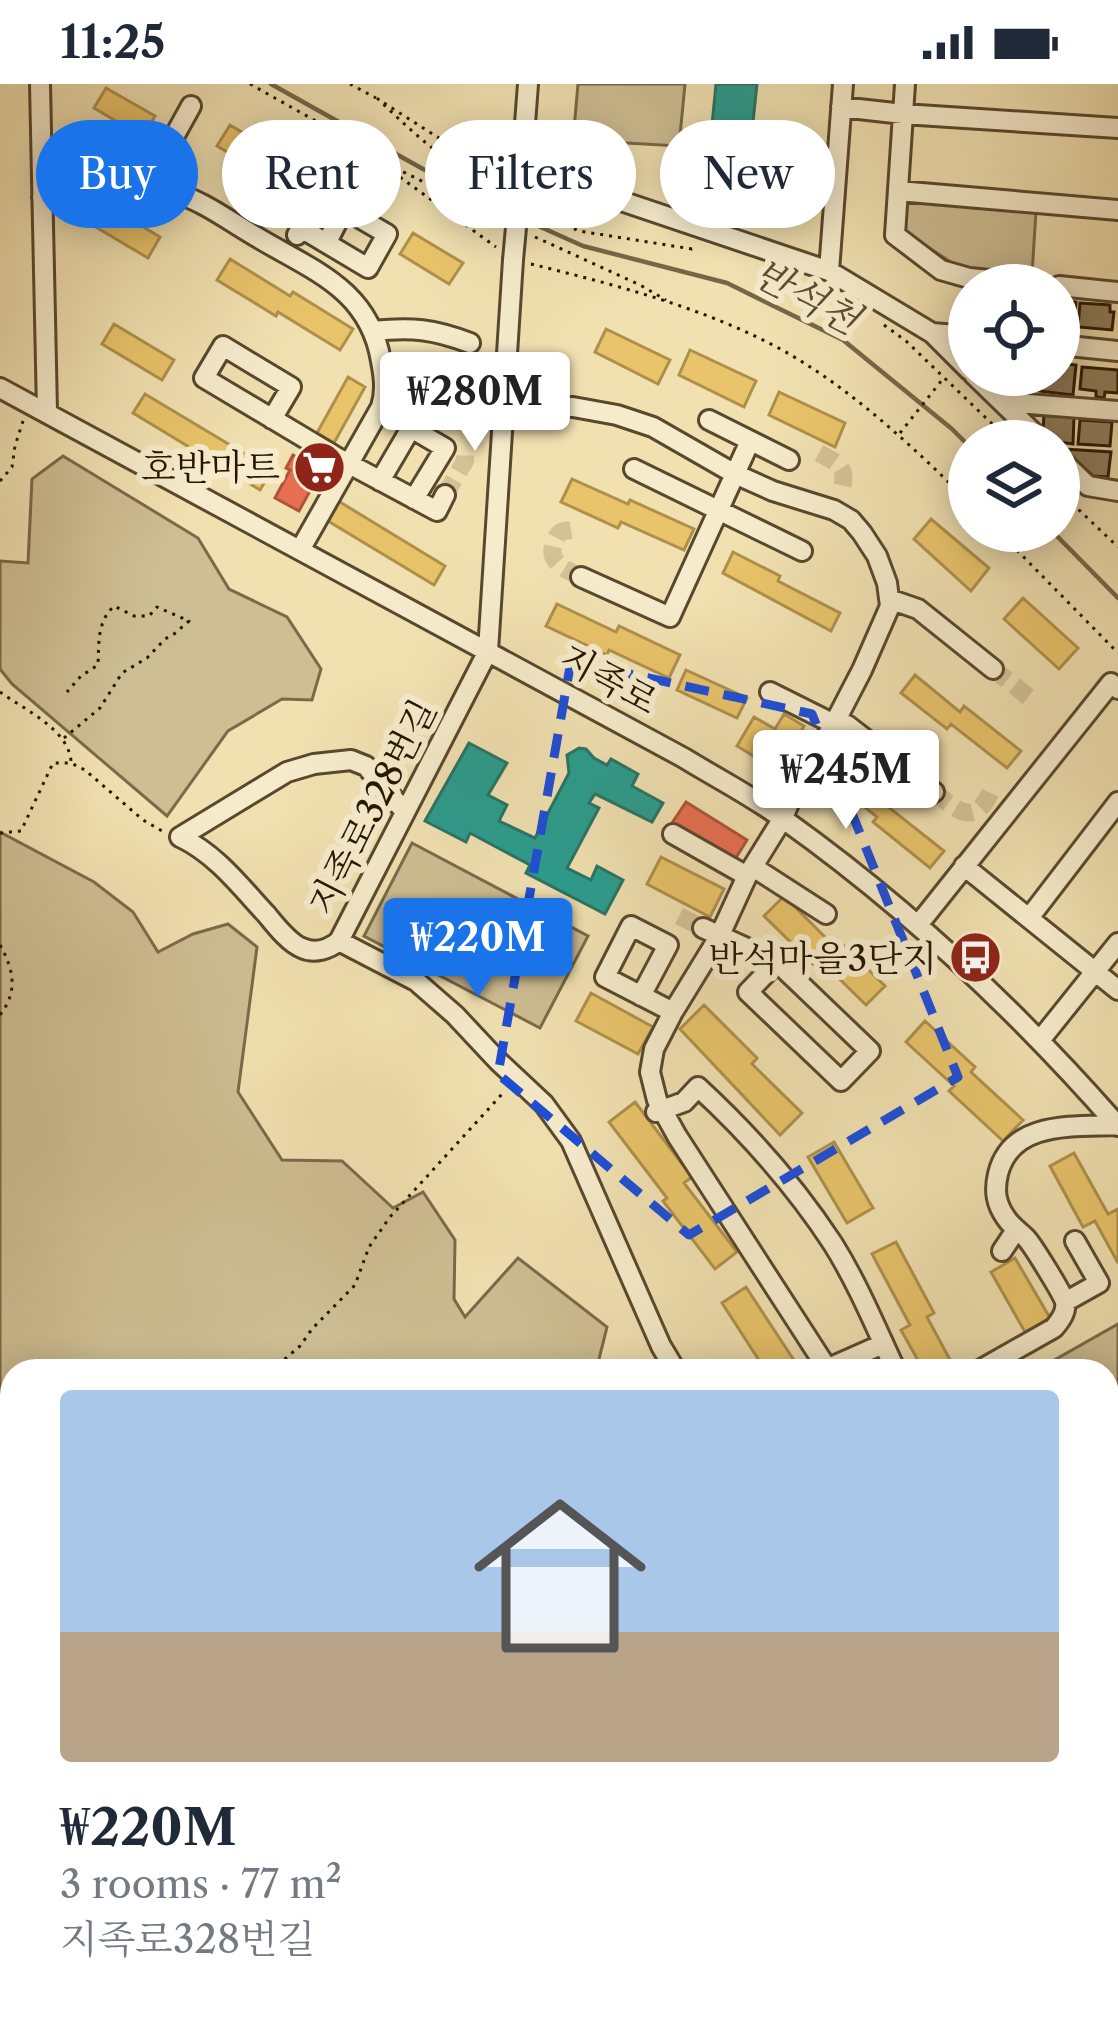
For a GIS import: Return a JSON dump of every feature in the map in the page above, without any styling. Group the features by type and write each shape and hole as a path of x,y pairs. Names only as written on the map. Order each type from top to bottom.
{"street":[{"path":"40,84 41,120"},
{"path":"525,120 528,84"},
{"path":"829,271 843,84"},
{"path":"905,84 895,236 948,272"},
{"path":"183,120 191,106"},
{"path":"841,107 1118,128"},
{"path":"898,191 1118,210"},
{"path":"198,203 346,290 368,318 378,343 381,407 300,550"},
{"path":"636,207 829,271 932,333 948,349"},
{"path":"43,228 47,411"},
{"path":"286,254 301,228 326,242"},
{"path":"488,651 516,228"},
{"path":"1080,288 1118,292"},
{"path":"373,331 437,331 470,343"},
{"path":"932,333 948,334"},
{"path":"272,418 291,387 223,346 204,378 349,464 436,511 446,495"},
{"path":"1080,347 1118,350"},
{"name":"지족로","path":"0,388 684,758 782,818 919,925 1041,1039 1118,1126"},
{"path":"996,396 1020,420"},
{"path":"1002,402 1118,411"},
{"path":"505,407 573,407 653,427 735,474 834,510 851,520 877,556 890,606 880,632 782,818 711,932 654,1049 650,1072 659,1110 822,1359"},
{"path":"709,421 789,460"},
{"path":"380,481 411,428 445,448 414,499"},
{"path":"581,577 670,617 750,441"},
{"path":"634,469 802,551"},
{"path":"1080,478 1088,486 1118,491"},
{"path":"834,510 842,488"},
{"path":"889,599 918,609 993,669"},
{"name":"지족로328번길","path":"488,651 338,941 416,981 544,1104 571,1142 669,1359"},
{"path":"919,925 1111,683 1118,689"},
{"path":"770,692 834,724 848,725 934,792"},
{"path":"338,941 320,951 301,948 220,863 180,837 287,772 314,764 351,760 366,766 405,812"},
{"path":"1029,919 1118,802"},
{"path":"673,834 826,914"},
{"path":"964,866 1118,990"},
{"path":"711,932 777,962 869,1051 841,1081 748,992 777,962"},
{"path":"1041,1039 1118,943"},
{"path":"641,996 673,1012"},
{"path":"659,1110 684,1102 698,1087 731,1118 778,1169 832,1244 890,1359"},
{"path":"999,1359 1054,1328 1064,1316 1065,1302 1028,1240 1000,1209 996,1197 1000,1165 1008,1152 1036,1132 1118,1126"},
{"path":"1002,1250 1016,1230"},
{"path":"1065,1302 1099,1283 1075,1241"},
{"path":"852,1359 883,1343"}],"path":[{"path":"250,84 371,156 513,260 611,284 735,328 782,350 862,403 948,482"},
{"path":"350,84 425,129"},
{"path":"683,237 704,243"},
{"path":"873,317 906,341 988,420"},
{"path":"899,435 938,385"},
{"path":"0,481 12,467 28,402"},
{"path":"1080,511 1118,547"},
{"path":"1019,552 1118,653"},
{"path":"64,738 100,708 122,674 189,621 157,608 149,616 134,616 114,606 104,616 99,634 98,665 67,692"},
{"path":"0,692 64,738 71,763"},
{"path":"0,832 21,831 53,763 71,763 143,820 180,837"},
{"path":"0,945 11,967 13,985 11,1002 0,1016"},
{"path":"285,1359 355,1285 369,1247 389,1217 516,1078"}],"highlighted area":[{"path":"571,661 812,714 958,1077 689,1235 498,1074"}],"shaded area":[{"path":"578,84 685,84 682,120 660,120 660,145 636,144 636,120 575,120"},
{"path":"909,202 1036,211 1033,264 954,264 903,231 903,208"},
{"path":"63,456 198,538 229,589 287,617 321,669 312,700 282,699 228,731 167,816 0,669 0,561 28,563 32,479"},
{"path":"0,832 94,882 133,912 158,952 193,934 228,924 257,947 238,1092 282,1160 342,1161 393,1208 423,1192 455,1240 454,1299 465,1317 518,1258 607,1327 599,1359 0,1359"},
{"path":"412,843 588,936 540,1028 364,936"},
{"path":"1118,1324 1118,1359 1056,1359"}],"building: Homes":[{"path":"106,88 155,116 153,120 114,120 94,108"},
{"path":"97,228 145,228 160,237 148,258"},
{"path":"413,233 463,263 449,284 400,254"},
{"path":"230,259 353,329 340,350 217,280"},
{"path":"114,324 174,360 162,380 102,344"},
{"path":"606,329 670,360 658,384 595,352"},
{"path":"690,350 756,381 744,407 679,375"},
{"path":"413,357 477,396 464,417 401,378"},
{"path":"348,377 365,387 334,443 317,433"},
{"path":"779,392 845,423 835,447 769,415"},
{"path":"145,394 272,470 260,490 133,413"},
{"path":"572,479 694,529 684,550 561,502"},
{"path":"335,499 445,566 434,585 323,518"},
{"path":"931,519 948,533 948,552 970,552 989,568 971,591 914,539"},
{"path":"733,552 840,613 831,631 723,573"},
{"path":"1023,598 1078,648 1059,669 1004,619"},
{"path":"557,604 680,655 669,678 546,626"},
{"path":"686,670 747,698 737,718 677,690"},
{"path":"915,675 960,712 964,706 1021,751 1007,768 901,693"},
{"path":"784,714 804,726 778,771 737,746 754,717 775,729"},
{"path":"838,759 944,851 930,868 825,775"},
{"path":"661,857 724,889 710,917 647,884"},
{"path":"784,896 832,944 837,939 885,986 866,1005 819,959 813,964 764,916"},
{"path":"591,993 653,1027 638,1054 576,1021"},
{"path":"704,1005 757,1058 752,1064 802,1113 780,1135 680,1029"},
{"path":"925,1021 1023,1120 1003,1141 906,1042"},
{"path":"635,1102 692,1177 684,1183 737,1252 715,1269 609,1122"},
{"path":"834,1142 873,1208 847,1223 808,1157"},
{"path":"1074,1153 1108,1214 1118,1209 1118,1263 1095,1221 1083,1227 1050,1166"},
{"path":"896,1242 934,1313 927,1317 950,1359 917,1359 901,1330 910,1325 872,1254"},
{"path":"1015,1258 1050,1318 1025,1332 991,1272"},
{"path":"746,1287 793,1359 758,1359 722,1303"}],"building: Shops":[{"path":"311,451 327,460 299,511 275,498 293,455 306,462"},
{"path":"686,802 747,840 734,861 672,823"}],"building: Schools":[{"path":"716,84 757,84 753,120 712,120"},
{"path":"469,743 507,763 488,795 507,805 499,821 535,838 569,773 567,755 579,748 607,765 611,759 638,774 632,786 663,803 652,822 595,794 589,803 599,808 567,868 591,880 597,866 623,880 605,914 526,873 530,865 470,833 466,842 425,821"}],"building: Other":[{"path":"1080,303 1110,305 1112,330 1080,327"},
{"path":"1082,367 1118,370 1118,393 1105,392 1104,398 1096,397 1096,391 1080,389"},
{"path":"1044,415 1074,417 1074,420 1044,420"},
{"path":"1080,420 1112,422 1110,446 1080,444"},
{"path":"1080,450 1111,452 1108,477 1093,476 1080,464"}],"waterway":[{"name":"반석천","path":"271,84 425,170"},
{"name":"반석천","path":"543,228 583,246 727,283 843,340 948,426"},
{"name":"반석천","path":"1073,552 1118,598"}],"tunnel":[{"path":"445,495 465,461 465,450"},
{"path":"819,453 842,470 842,488"},
{"path":"571,530 558,534 553,554 558,564 581,577"},
{"path":"993,669 1035,702"},
{"path":"934,792 958,809 972,812 991,791"},
{"path":"679,916 703,928"}],"place":[{"name":"호반마트","path":"319,467"},
{"name":"반석마을3단지","path":"976,958"}]}
